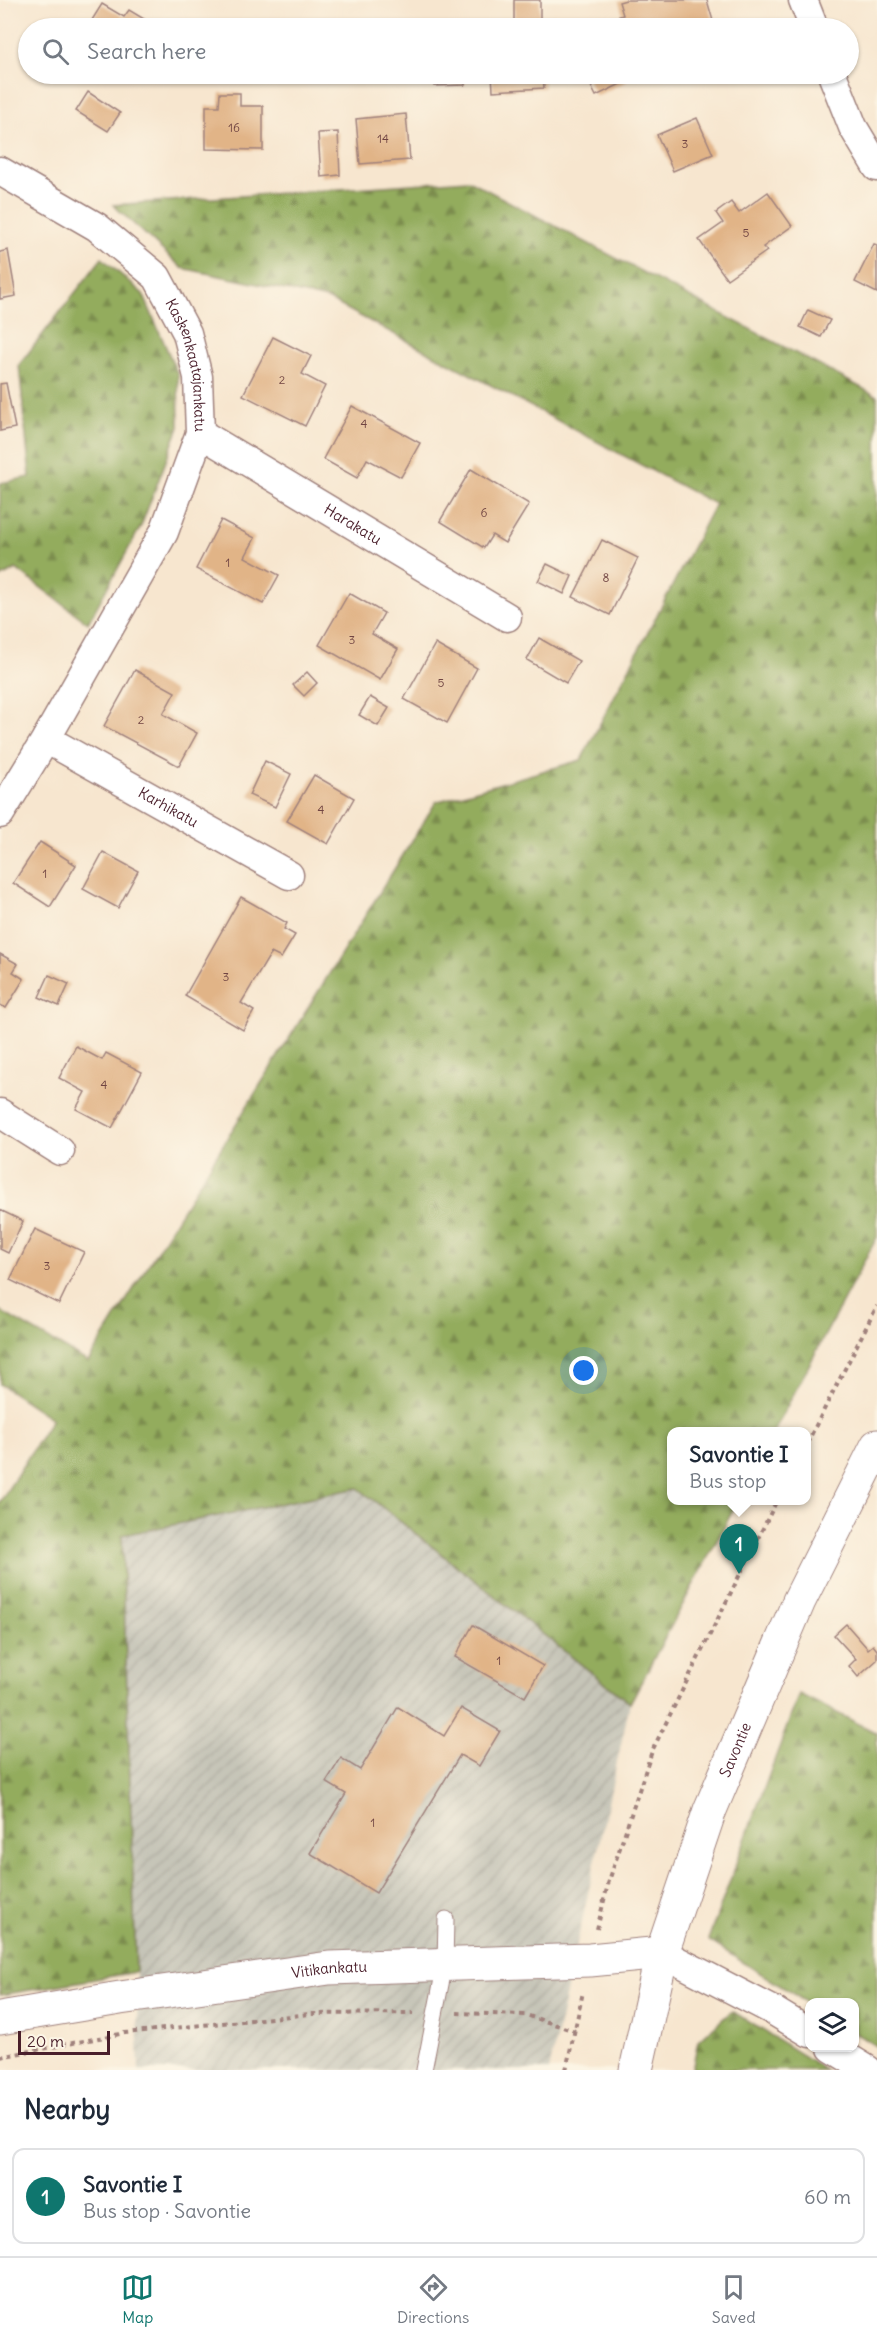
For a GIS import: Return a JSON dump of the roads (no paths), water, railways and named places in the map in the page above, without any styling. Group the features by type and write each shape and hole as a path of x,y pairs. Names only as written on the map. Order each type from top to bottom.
{"street":[{"path":"803,0 810,18"},
{"path":"836,84 853,127 877,167"},
{"name":"Kaskenkaatajankatu","path":"0,171 97,227 157,277 187,333 198,377 200,433 164,532 46,739 0,814"},
{"name":"Harakatu","path":"200,433 507,617"},
{"name":"Karhikatu","path":"46,739 289,875"},
{"path":"0,1113 60,1151"},
{"name":"Savontie","path":"636,2070 662,1953 710,1810 799,1601 877,1446"},
{"path":"662,1953 772,2010 805,2030"},
{"name":"Vitikankatu","path":"0,2018 329,1968 590,1960 662,1953"},
{"path":"839,2052 868,2070"}],"lane":[{"path":"424,2070 445,1964 446,1919"}],"place":[{"name":"Savontie I","path":"739,1574"}]}
